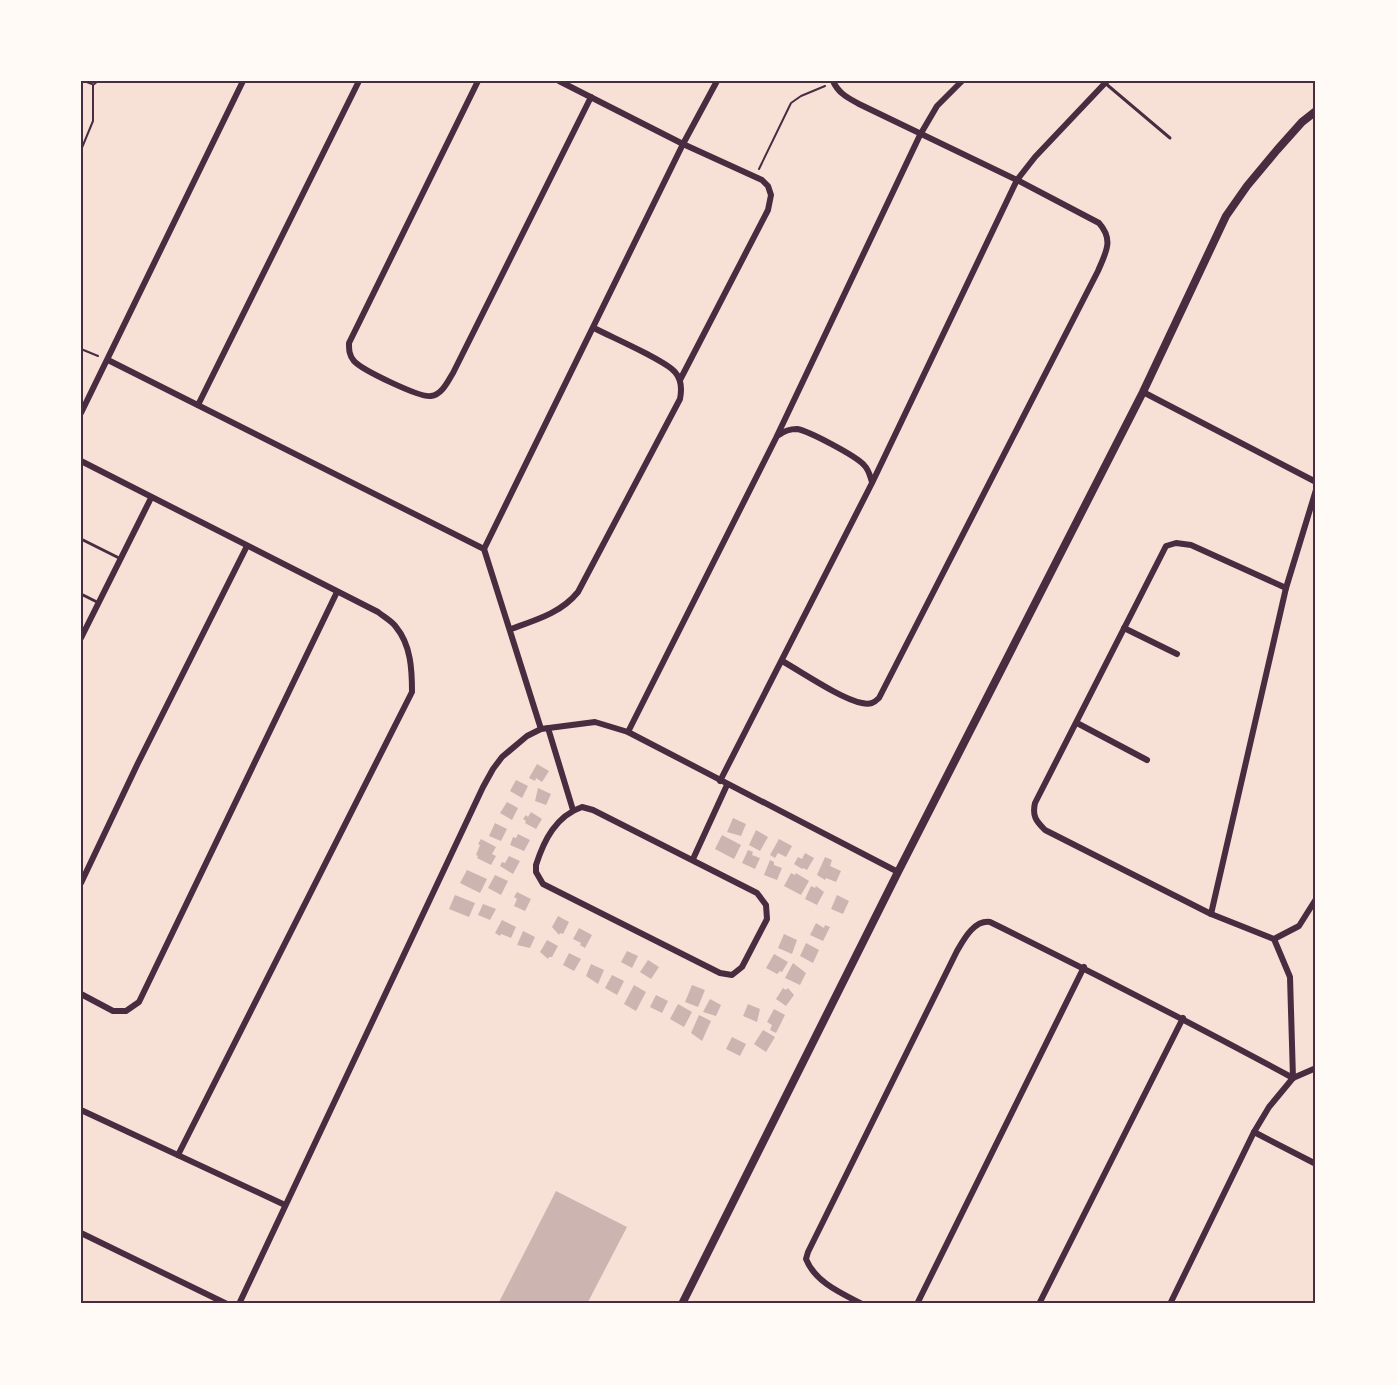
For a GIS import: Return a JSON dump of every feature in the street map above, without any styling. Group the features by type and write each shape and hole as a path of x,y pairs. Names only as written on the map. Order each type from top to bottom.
{"street":[{"path":"81,413 243,81"},
{"path":"198,405 359,81"},
{"path":"478,81 349,343 349,353 360,366 428,397 435,395 446,385 453,373 591,97"},
{"path":"560,81 683,144 755,176 768,186 771,202 680,381"},
{"path":"484,549 683,144 717,81"},
{"path":"628,732 776,438 920,135 937,106 962,81"},
{"path":"782,661 864,704 872,703 879,698 1098,271 1108,240 1106,230 1099,223 1017,180 920,135 844,96 833,82"},
{"path":"720,781 872,483 1017,180 1035,157 1106,82"},
{"path":"682,1304 898,872 1143,392 1226,216 1269,159 1302,122 1316,111"},
{"path":"511,629 554,613 568,605 578,592 680,399 682,390 680,381 669,366 594,328"},
{"path":"108,360 484,549 573,810"},
{"path":"1143,392 1316,482"},
{"path":"776,438 785,431 795,429 805,431 857,458 869,471 872,483"},
{"path":"81,461 378,612 396,627 405,643 412,669 412,692 178,1155"},
{"path":"1211,914 1286,588 1316,490"},
{"path":"81,638 151,498"},
{"path":"1286,588 1191,545 1172,543 1166,546 1035,803 1033,811 1035,818 1045,830 1211,914 1275,939 1290,977 1293,1078"},
{"path":"81,883 138,763 247,546"},
{"path":"81,994 113,1011 126,1011 139,1002 337,592"},
{"path":"1124,628 1177,654"},
{"path":"239,1304 493,769 512,747 544,728 595,722 628,732 898,872"},
{"path":"1077,723 1147,760"},
{"path":"693,859 728,785"},
{"path":"582,807 593,810 693,859 757,893 766,905 767,920 742,967 732,975 711,969 543,884 536,872 538,858 555,825 573,810 582,807"},
{"path":"1275,939 1299,926 1316,899"},
{"path":"862,1304 829,1286 813,1272 806,1259 808,1252 957,951 979,923 990,922 1084,967 1293,1078"},
{"path":"917,1304 1084,967"},
{"path":"1039,1304 1183,1018"},
{"path":"1170,1304 1254,1132 1269,1107 1293,1078 1316,1068"},
{"path":"81,1110 285,1205"},
{"path":"1254,1132 1316,1164"},
{"path":"81,1233 227,1304"}],"lane":[{"path":"1106,82 1170,138"},
{"path":"81,539 120,559"},
{"path":"81,594 99,603"}],"path":[{"path":"84,81 93,84 98,81"},
{"path":"755,176 791,103 833,82"},
{"path":"81,150 93,121 93,84"},
{"path":"81,349 108,360"}],"building":[{"path":"537,764 549,771 542,782 536,778 535,781 529,778"},
{"path":"516,780 528,786 522,798 510,791"},
{"path":"538,788 551,794 546,805 535,801"},
{"path":"507,802 518,808 512,820 500,813"},
{"path":"531,812 542,819 536,829 525,823 523,819"},
{"path":"733,818 746,824 741,836 727,832"},
{"path":"495,823 507,829 501,841 489,836"},
{"path":"756,830 768,837 760,851 749,845"},
{"path":"518,834 530,840 524,851 510,845 513,837 516,838"},
{"path":"722,835 741,845 734,859 715,849"},
{"path":"481,839 496,847 492,854 496,856 491,865 477,858 480,845 478,844"},
{"path":"779,839 792,846 786,857 778,853 775,858 770,855"},
{"path":"748,850 753,852 752,855 760,858 755,869 742,863"},
{"path":"805,853 814,858 807,870 794,864 798,857 802,859"},
{"path":"509,856 520,861 513,874 500,866"},
{"path":"825,857 832,860 830,866 841,871 836,882 826,878 825,880 817,875"},
{"path":"770,860 774,862 774,865 782,868 777,880 764,875"},
{"path":"467,870 487,879 480,893 460,883"},
{"path":"791,873 795,875 796,873 809,881 801,895 784,886"},
{"path":"495,875 508,881 501,895 488,888"},
{"path":"811,886 815,888 816,886 824,892 817,905 805,899"},
{"path":"517,892 531,899 525,911 514,906 517,899 514,897"},
{"path":"455,895 475,903 469,917 449,909"},
{"path":"837,895 849,901 843,914 831,909"},
{"path":"483,904 496,909 490,920 478,915"},
{"path":"558,916 569,922 563,934 559,935 552,927"},
{"path":"502,920 516,927 511,938 495,933"},
{"path":"816,923 824,928 825,925 830,927 823,941 810,935"},
{"path":"579,928 592,935 585,948 573,939"},
{"path":"523,931 535,937 530,948 517,945"},
{"path":"784,934 797,940 792,954 778,948"},
{"path":"547,940 558,946 552,957 548,959 540,952"},
{"path":"806,943 819,950 813,963 800,956"},
{"path":"627,951 638,956 632,968 621,962"},
{"path":"569,953 581,959 574,971 563,965"},
{"path":"774,954 788,962 782,972 777,974 766,968"},
{"path":"648,960 659,967 651,979 640,972"},
{"path":"793,963 806,973 800,985 785,978"},
{"path":"591,964 604,970 598,984 586,976"},
{"path":"612,975 624,981 617,995 605,988"},
{"path":"634,985 646,992 636,1011 624,1004"},
{"path":"692,985 705,990 698,1007 685,1002"},
{"path":"783,988 786,990 788,988 794,995 786,1006 776,999"},
{"path":"656,995 668,1001 662,1013 650,1007"},
{"path":"710,999 721,1005 716,1016 703,1012"},
{"path":"678,1004 692,1012 684,1027 670,1019"},
{"path":"748,1004 760,1009 757,1022 743,1016"},
{"path":"774,1009 785,1015 776,1033 770,1030 772,1025 767,1022"},
{"path":"699,1015 711,1021 702,1041 691,1033"},
{"path":"763,1030 775,1037 766,1052 754,1044"},
{"path":"732,1037 746,1044 740,1056 726,1049"},
{"path":"556,1191 627,1227 587,1304 498,1304"}]}
